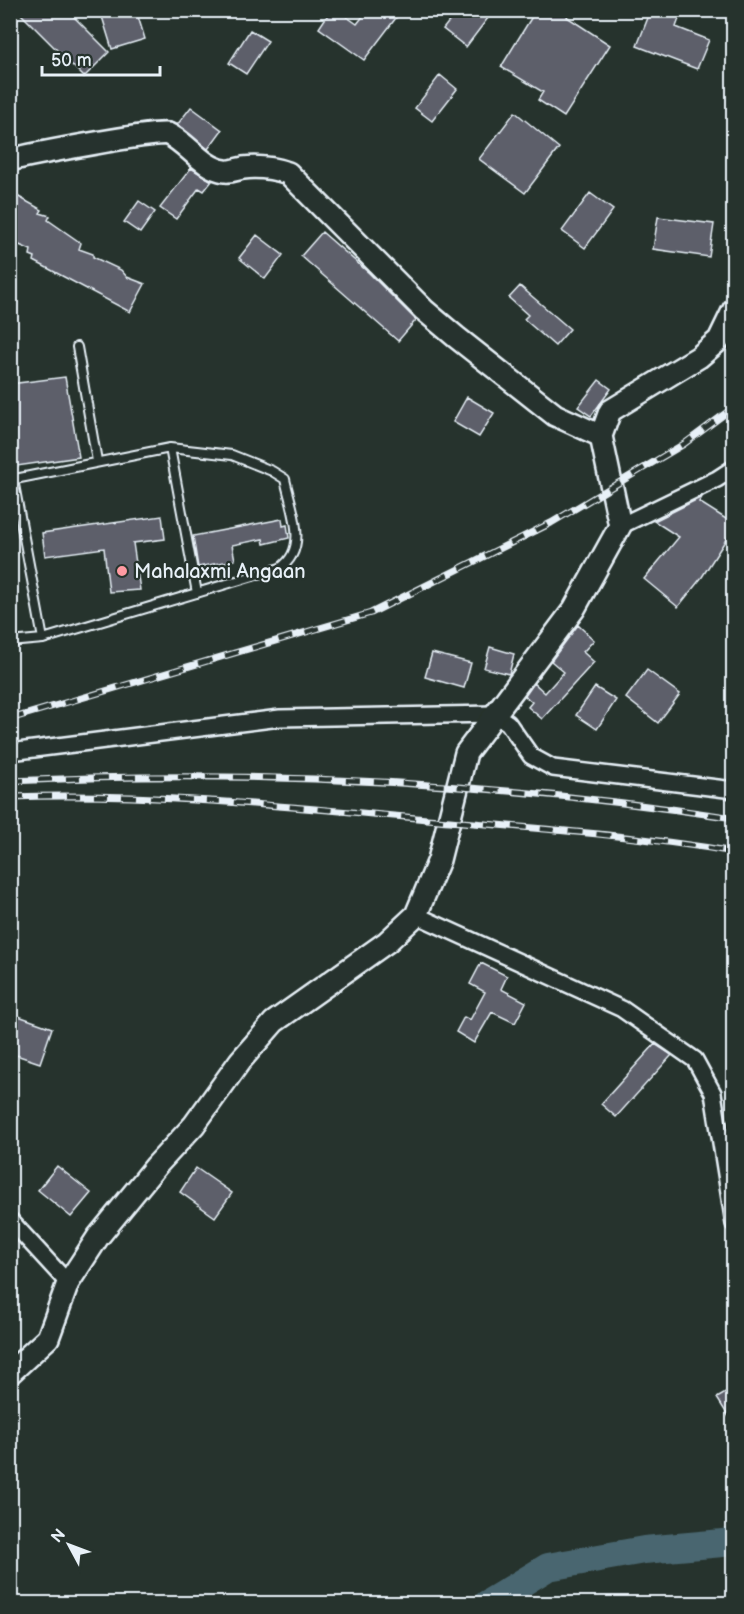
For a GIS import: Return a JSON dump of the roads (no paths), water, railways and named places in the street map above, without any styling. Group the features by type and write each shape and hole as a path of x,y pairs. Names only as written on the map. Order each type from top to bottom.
{"street":[{"path":"10,160 44,151 86,147 152,133 167,134 213,168 227,171 273,168 288,173 424,310 456,337 555,415 601,436"},
{"path":"620,526 601,436 610,411 699,357 719,340 734,309"},
{"path":"10,1373 48,1338 68,1282 98,1237 156,1166 194,1125 240,1061 274,1022 387,942 416,915 439,860 466,753 574,609 620,526 717,479 734,468"},
{"path":"10,752 280,718 494,714 508,723 531,756 554,768 734,790"},
{"path":"416,915 622,1009 695,1060 713,1092 734,1224"},
{"path":"10,1220 68,1282"}],"lane":[{"path":"77,347 97,461"},
{"path":"170,448 197,593"},
{"path":"10,642 43,639 280,568 290,562 298,544 285,479 279,474 232,455 170,448 12,479 43,639"}],"waterway":[{"path":"487,1604 548,1567 644,1550 734,1542"}],"railway":[{"path":"10,719 371,613 551,523 684,444 734,407"},
{"path":"10,781 191,777 373,782 554,795 734,818"},
{"path":"10,797 120,797 285,806 592,834 734,852"}],"place":[{"name":"Mahalaxmi Angaan","path":"122,571"}]}
